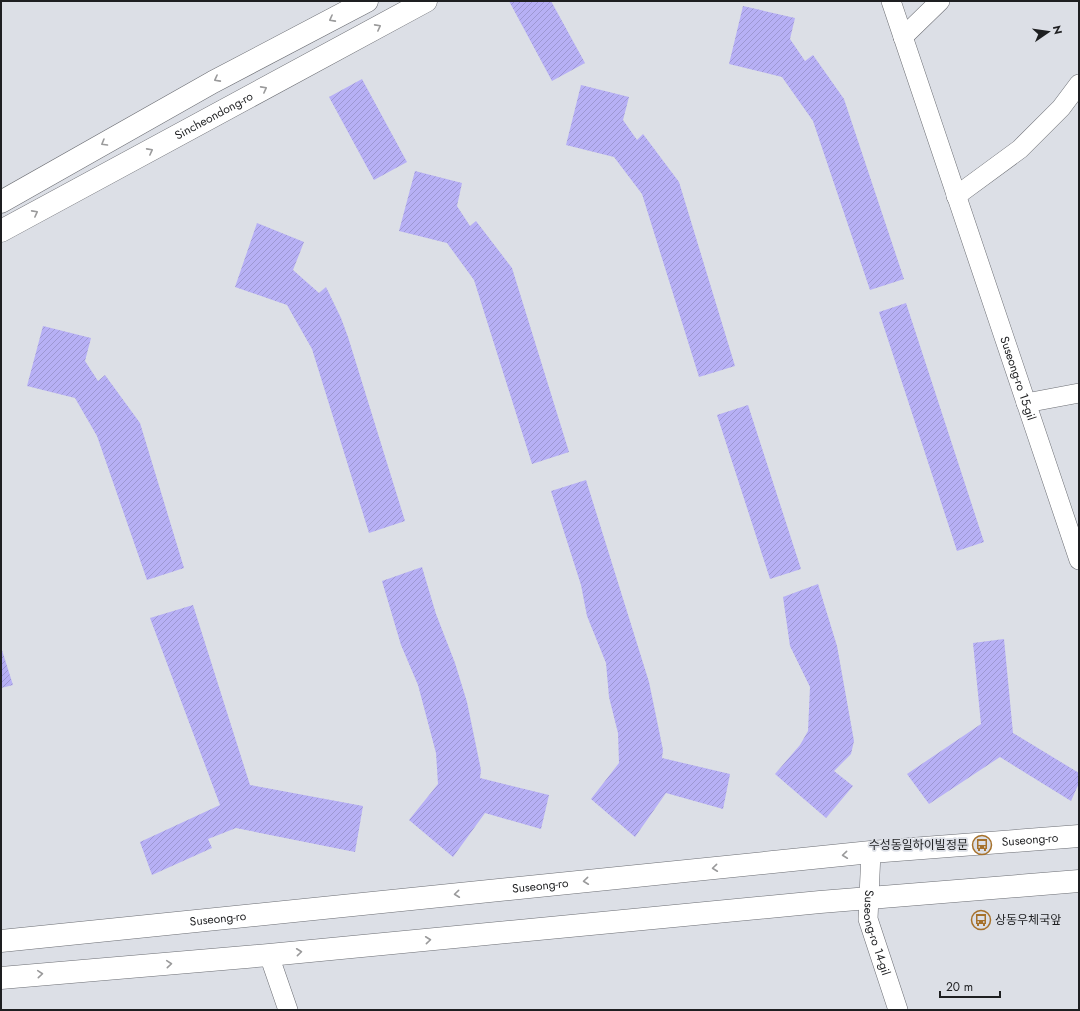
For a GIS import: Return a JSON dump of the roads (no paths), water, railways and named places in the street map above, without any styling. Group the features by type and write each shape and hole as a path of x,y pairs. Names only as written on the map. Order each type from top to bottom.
{"main road":[{"path":"1,202 212,82 367,1"},
{"name":"Sincheondong-ro","path":"1,231 426,1"},
{"name":"Suseong-ro","path":"1,941 871,852 1079,836"},
{"path":"1,978 269,955 869,898 1079,881"}],"street":[{"name":"Suseong-ro 15-gil","path":"891,1 1079,560"},
{"path":"903,37 940,1"},
{"path":"956,196 1020,149 1061,108 1079,84"},
{"path":"1026,403 1079,393"},
{"name":"Suseong-ro 14-gil","path":"871,852 868,920 898,1010"},
{"path":"269,955 288,1010"}],"place":[{"name":"수성동일하이빌정문","path":"982,845"},
{"name":"상동우체국앞","path":"981,920"}]}
